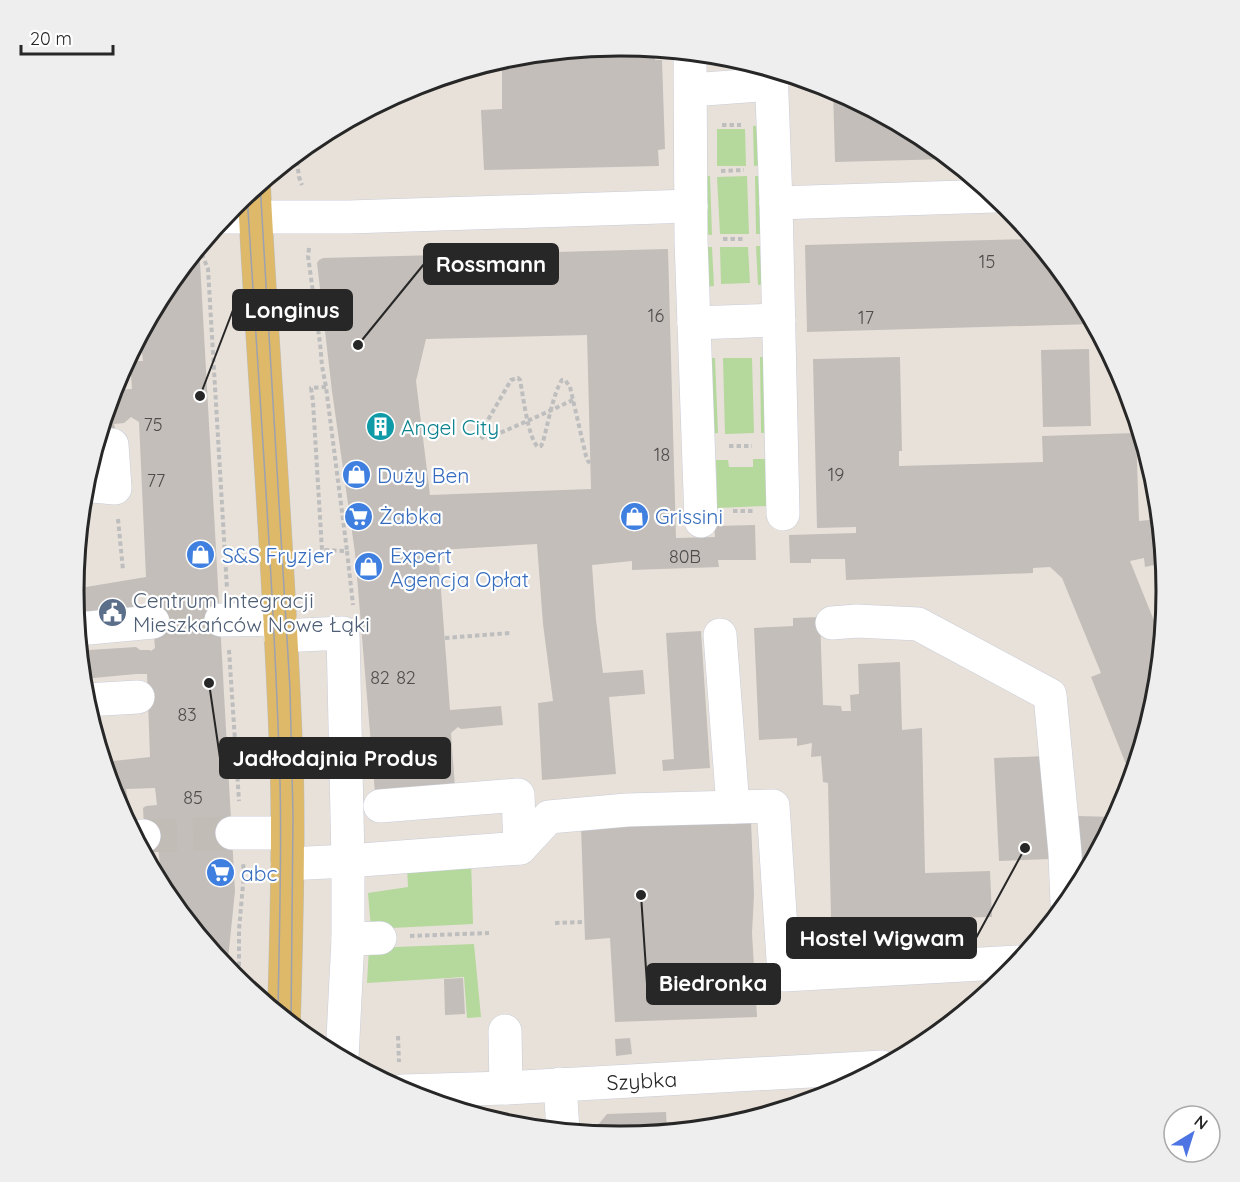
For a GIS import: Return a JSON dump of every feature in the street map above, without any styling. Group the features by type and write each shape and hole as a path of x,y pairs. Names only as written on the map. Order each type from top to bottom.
{"main road":[{"path":"245,208 280,628 287,779 284,1008"}],"street":[{"path":"690,60 694,323 713,516"},
{"path":"691,90 770,77"},
{"path":"771,513 779,320 772,78"},
{"path":"776,203 982,196"},
{"path":"246,207 349,217 691,206"},
{"path":"694,323 779,320"},
{"path":"99,488 112,445 105,445"},
{"path":"221,620 343,633 348,861 364,938 344,1050"},
{"path":"832,623 857,621 918,624 1050,695 1066,887"},
{"path":"86,628 153,622"},
{"path":"720,635 734,807"},
{"path":"96,699 138,697"},
{"path":"380,806 518,795 520,848"},
{"path":"232,833 287,849 348,861 520,848 549,817 627,810 772,806 784,975 1006,963"},
{"path":"504,1031 506,1088"},
{"name":"Szybka","path":"427,1090 863,1068"},
{"path":"560,1084 562,1123"}],"path":[{"path":"712,125 750,124"},
{"path":"297,164 298,177"},
{"path":"691,172 775,169"},
{"path":"310,246 308,256 347,551"},
{"path":"573,400 552,410 528,421 488,438 484,439 481,436 481,432 511,380 518,378 520,380 528,421 532,440 535,446 541,446 552,410 559,384 562,380 568,382 570,387 586,456 590,463"},
{"path":"322,550 311,388 326,387"},
{"path":"99,488 123,570"},
{"path":"713,516 771,513"},
{"path":"445,638 510,633"},
{"path":"555,923 585,922"},
{"path":"364,938 489,933"}],"green space":[{"path":"764,125 765,165 754,166 753,126"},
{"path":"717,129 745,129 746,166 717,166"},
{"path":"710,176 712,235 703,234 701,177"},
{"path":"747,176 749,234 720,234 717,177"},
{"path":"755,176 764,176 766,234 756,234"},
{"path":"756,246 766,246 767,284 758,285"},
{"path":"703,247 712,247 714,286 704,287"},
{"path":"720,247 748,247 750,283 721,284"},
{"path":"760,357 769,357 770,433 761,433"},
{"path":"705,358 715,358 718,433 708,434"},
{"path":"723,358 752,358 754,433 725,434"},
{"path":"753,459 766,459 767,506 717,508 716,460 728,460 729,467 753,467"},
{"path":"471,860 473,924 371,929 368,893 408,887 407,866"},
{"path":"474,944 481,1017 467,1018 464,977 367,983 369,948"}],"building":[{"path":"585,57 655,57 655,60 662,60 665,149 658,150 659,166 484,170 481,110 502,109 502,69 550,60"},
{"path":"833,100 888,127 937,159 835,162"},
{"path":"1024,239 1065,293 1085,324 807,332 805,245"},
{"name":"Angel City","path":"668,249 676,538 715,537 714,526 755,525 756,560 718,560 719,567 632,570 632,561 592,565 603,673 643,670 645,694 609,697 616,774 542,780 538,703 553,701 543,624 537,544 438,550 450,710 501,706 503,725 461,729 458,727 451,733 455,787 375,793 355,553 317,263 323,258","holes":["587,335 591,489 430,495 416,381 426,339"]},
{"path":"198,261 235,891 228,956 175,889 160,865 158,847 150,847 144,837 143,808 157,805 155,788 126,789 129,804 112,761 150,757 147,674 92,678 89,661 88,646 89,650 136,647 140,650 151,651 155,648 151,598 148,594 137,596 135,608 85,614 84,591 84,587 146,577 139,422 131,417 124,423 114,424 115,428 110,430 124,389 132,389 131,373 137,361 143,361 142,351 156,323"},
{"path":"1089,349 1091,426 1043,427 1041,350"},
{"path":"900,357 902,451 899,451 899,466 1043,462 1042,436 1131,433 1137,451 1139,521 1151,520 1155,565 1145,567 1144,558 1130,561 1154,621 1145,695 1126,765 1091,677 1101,673 1062,578 1050,567 1033,568 1033,573 846,580 845,559 811,559 811,563 790,563 789,535 856,533 856,527 817,528 813,359"},
{"path":"820,617 823,705 841,706 842,711 851,711 850,695 859,694 858,664 900,662 902,730 922,728 925,873 990,871 992,917 833,921 834,930 803,932 803,920 831,918 828,783 823,782 821,756 811,757 812,743 797,746 797,738 759,740 754,628 793,626 793,618"},
{"path":"701,631 710,768 663,771 662,760 674,759 666,633"},
{"path":"1047,756 1051,859 999,861 994,758"},
{"path":"1078,816 1105,817 1084,859 1079,867"},
{"path":"751,821 754,895 752,933 757,1017 615,1022 610,938 585,940 581,827"},
{"path":"463,978 465,1014 445,1015 444,979"},
{"path":"630,1038 632,1054 616,1056 615,1039"},
{"path":"666,1112 667,1124 598,1125 607,1114"}],"tunnel":[{"path":"153,622 221,620"},
{"path":"144,836 232,833"}],"tram line":[{"path":"261,194 290,689 293,815 291,1014"},
{"path":"248,206 266,488 280,782 278,1003"}],"place":[{"name":"Rossmann","path":"358,345"},
{"name":"Longinus","path":"200,396"},
{"name":"Angel City","path":"380,427"},
{"name":"Duży Ben","path":"356,475"},
{"name":"Żabka","path":"358,516"},
{"name":"Grissini","path":"634,516"},
{"name":"S&S Fryzjer","path":"201,555"},
{"name":"Expert Agencja Opłat","path":"369,567"},
{"name":"Centrum Integracji Mieszkańców Nowe Łąki","path":"112,612"},
{"name":"Jadłodajnia Produs","path":"209,683"},
{"name":"Hostel Wigwam","path":"1025,848"},
{"name":"abc","path":"220,873"},
{"name":"Biedronka","path":"641,895"}]}
